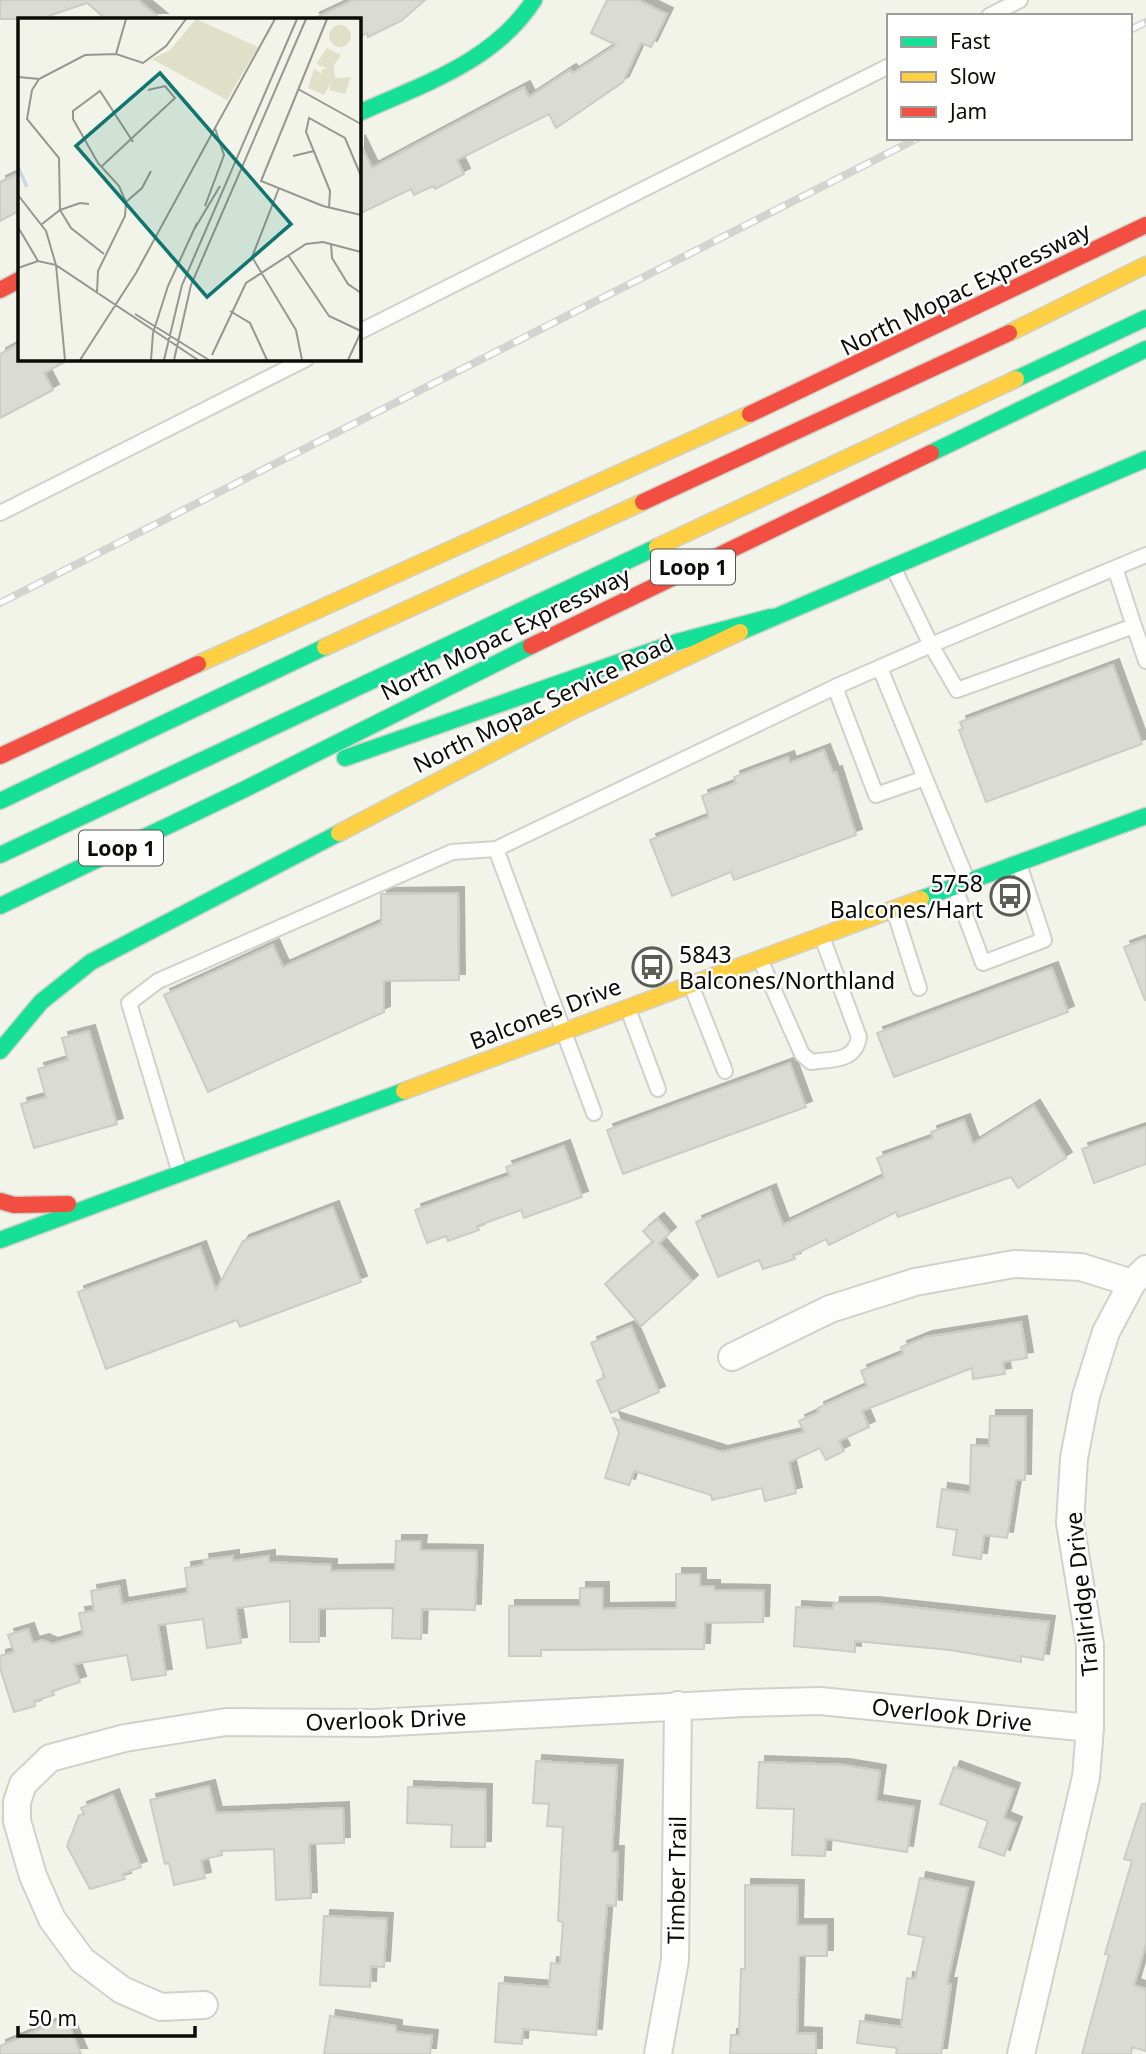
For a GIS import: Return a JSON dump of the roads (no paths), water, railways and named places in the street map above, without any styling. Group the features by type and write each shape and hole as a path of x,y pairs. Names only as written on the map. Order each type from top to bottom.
{"main road":[{"path":"360,113 488,52 527,15 534,0"},
{"name":"North Mopac Expressway","path":"0,756 188,667 856,365 1146,225"},
{"path":"0,801 971,352 1146,265"},
{"path":"0,290 18,280"},
{"path":"0,855 153,786 1146,318"},
{"name":"North Mopac Expressway","path":"0,906 243,790 416,701 1146,349"},
{"name":"North Mopac Service Road","path":"0,1051 18,1026 56,986 91,962 524,735 771,617 1146,459"},
{"path":"243,790 428,731 677,642 771,617"},
{"path":"26,770 184,715"},
{"path":"0,870 153,786"},
{"name":"Balcones Drive","path":"0,1240 1146,816"},
{"path":"0,1201 14,1205 94,1203"}],"street":[{"path":"732,1357 830,1309 915,1282 1014,1264 1081,1267 1139,1276"},
{"name":"Trailridge Drive","path":"1021,2054 1086,1777 1090,1728 1090,1645 1070,1523 1074,1458 1086,1396 1106,1332 1139,1276"},
{"name":"Overlook Drive","path":"204,2006 161,2007 122,1990 82,1960 52,1919 33,1876 17,1821 17,1802 23,1784 50,1758 125,1738 226,1722 375,1723 678,1705 820,1701 1090,1728"},
{"name":"Timber Trail","path":"658,2054 676,1960 678,1705"}],"lane":[{"path":"993,14 1020,0"},
{"path":"360,331 887,67"},
{"path":"0,513 304,360"},
{"path":"180,1172 129,1003 158,981 452,852 496,849 835,687 1146,555"},
{"path":"892,566 931,645 957,690 1134,626"},
{"path":"1115,568 1146,661"},
{"path":"880,668 925,778 961,884 983,963 1044,940 1019,863"},
{"path":"835,687 876,795 925,778"},
{"path":"496,849 594,1113"},
{"path":"894,909 919,988"},
{"path":"760,958 802,1055 811,1062 847,1057 857,1048 859,1037 821,936"},
{"path":"691,984 725,1070"},
{"path":"628,1007 658,1089"}],"railway":[{"path":"1132,29 1146,22"},
{"path":"0,603 914,140"}],"place":[{"name":"5758 Balcones/Hart","path":"1010,896"},
{"name":"5843 Balcones/Northland","path":"652,967"}]}
